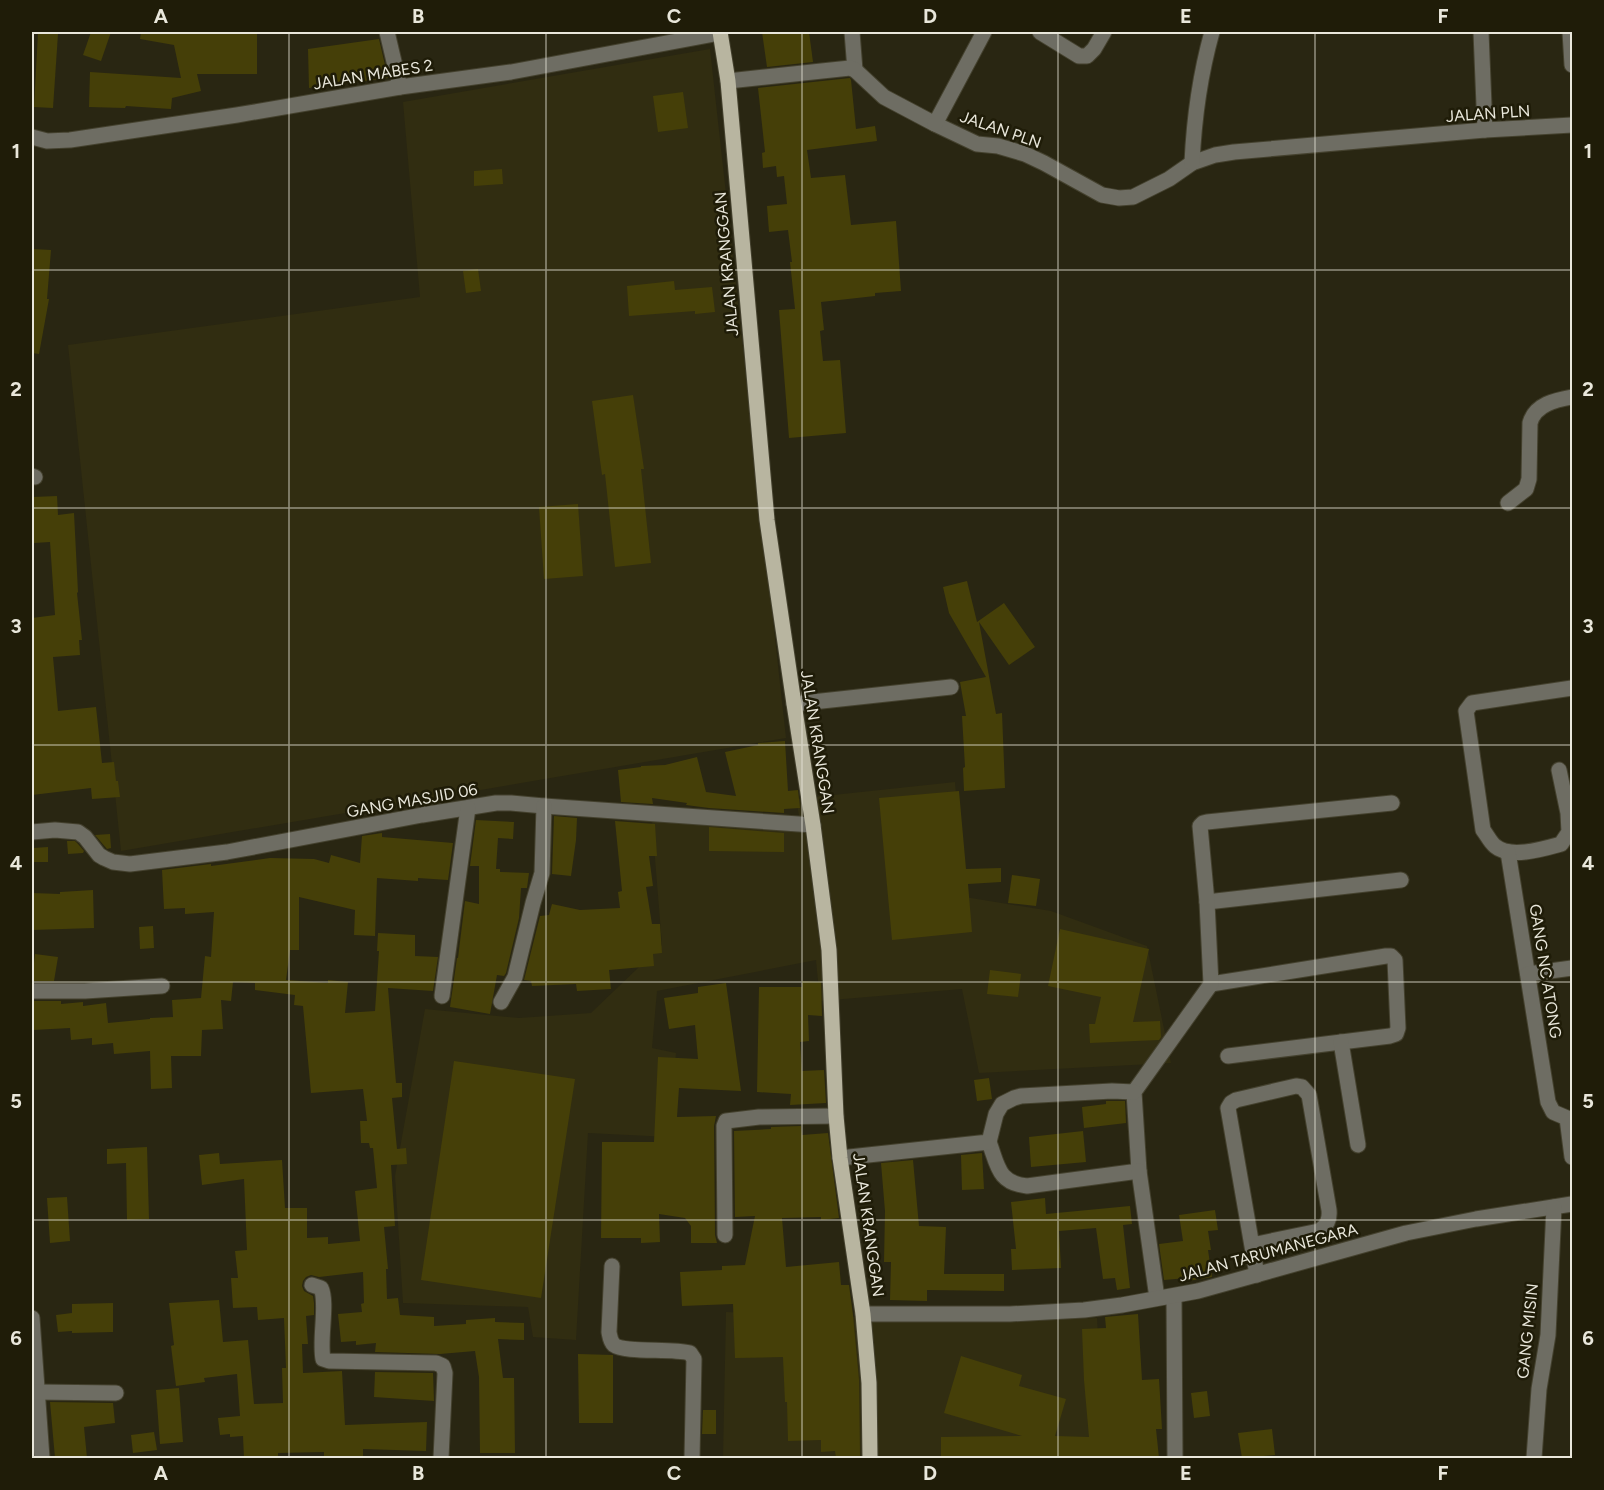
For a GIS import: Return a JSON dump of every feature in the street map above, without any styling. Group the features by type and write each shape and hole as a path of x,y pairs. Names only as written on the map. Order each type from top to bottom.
{"main road":[{"name":"JALAN KRANGGAN","path":"720,32 728,81 767,520 813,825 831,973 836,1116 870,1383 870,1458"}],"street":[{"path":"387,32 400,87"},
{"name":"JALAN MABES 2","path":"32,137 47,141 70,140 237,115 400,87 511,72 720,32"},
{"path":"728,81 850,68 855,70 852,32"},
{"path":"935,124 984,32"},
{"path":"1040,32 1079,56 1087,56 1104,32"},
{"path":"1192,163 1194,127 1204,59 1212,32"},
{"path":"1481,32 1485,130"},
{"path":"1570,32 1572,65"},
{"name":"JALAN PLN","path":"855,70 884,97 935,124 977,144 998,146 1025,154 1102,195 1119,198 1133,197 1169,179 1192,163 1215,155 1485,130 1572,125"},
{"path":"1508,503 1526,489 1529,479 1532,417 1545,404 1572,397"},
{"path":"794,704 951,687"},
{"path":"1559,770 1568,813 1569,832 1561,844 1539,850 1508,852 1495,846 1483,830 1466,711 1472,703 1572,688"},
{"name":"GANG MASJID 06","path":"32,832 55,830 78,832 99,855 113,862 130,864 228,852 496,803 813,825"},
{"path":"1157,1298 1139,1171 1134,1092 1210,984 1207,902 1200,826 1203,823 1392,804"},
{"path":"501,1002 515,977 542,873 544,806"},
{"path":"442,996 468,808"},
{"name":"GANG NC ATONG","path":"1508,852 1548,1102 1553,1112 1567,1118 1572,1157"},
{"path":"1207,902 1401,880"},
{"path":"1210,984 1386,956 1394,957 1395,960 1398,1028 1396,1034 1228,1056"},
{"path":"1528,974 1572,968"},
{"path":"32,991 85,991 162,986"},
{"path":"1341,1042 1358,1145"},
{"path":"1252,1245 1319,1231 1330,1219 1309,1095 1296,1086 1236,1100 1228,1108 1257,1275"},
{"path":"1134,1092 1112,1091 1014,1098 1002,1104 994,1121 989,1142 1002,1175 1017,1185 1027,1186 1139,1171"},
{"path":"724,1235 724,1126 726,1120 759,1116 836,1116"},
{"path":"840,1158 989,1142"},
{"name":"JALAN TARUMANEGARA","path":"863,1314 1010,1314 1103,1308 1198,1291 1406,1233 1572,1204"},
{"name":"GANG MISIN","path":"1534,1458 1539,1389 1548,1335 1554,1207"},
{"path":"612,1266 610,1341 616,1346 625,1348 681,1350 690,1353 694,1359 692,1458"},
{"path":"312,1285 321,1288 324,1295 323,1359 436,1363 443,1366 445,1373 441,1458"},
{"path":"1174,1296 1174,1458"},
{"path":"32,1318 42,1458"},
{"path":"36,1392 116,1393"}],"shaded area":[{"path":"710,49 786,738 121,851 68,345 420,297 403,102"},
{"path":"955,782 965,897 1051,911 1147,946 1171,1063 979,1073 962,989 820,1001 816,960 657,991 652,1048 676,1053 669,1137 588,1133 576,1340 533,1337 528,1307 403,1303 395,1176 425,1009 519,1018 591,1013 662,945 651,809 800,821 796,799"},
{"path":"726,1312 992,1322 1097,1318 1104,1437 1102,1458 723,1458"}],"building":[{"path":"91,32 111,32 101,61 83,55"},
{"path":"141,32 257,32 257,74 197,74 201,91 172,98 171,109 126,106 125,108 89,107 90,72 181,78 174,45 140,39"},
{"path":"762,32 809,32 813,62 767,67"},
{"path":"38,33 58,34 53,108 34,107"},
{"path":"379,39 388,78 309,88 308,49"},
{"path":"850,78 856,129 875,126 877,141 807,150 811,178 845,175 851,225 896,221 901,291 821,302 824,330 820,331 823,361 840,360 846,433 789,438 779,310 795,309 790,262 792,262 788,230 769,232 767,206 787,204 784,176 777,177 776,166 763,168 762,153 765,152 758,88"},
{"path":"683,92 688,128 658,132 653,96"},
{"path":"502,169 503,184 474,186 474,171"},
{"path":"32,249 51,250 47,299 49,299 39,354 32,353"},
{"path":"478,269 481,291 466,293 463,271"},
{"path":"674,281 675,290 712,287 715,312 695,314 695,311 629,316 627,286"},
{"path":"633,395 644,469 641,469 651,563 615,567 605,474 602,475 592,401"},
{"path":"57,496 58,515 74,513 77,593 82,640 79,640 80,655 53,657 58,711 96,707 102,763 114,762 120,797 92,799 91,788 32,795 32,618 55,615 50,542 34,543 33,497"},
{"path":"578,504 583,576 544,579 539,507"},
{"path":"967,581 977,622 1004,603 1035,647 1009,665 979,622 996,714 1002,713 1005,788 964,791 962,716 966,716 960,682 986,677 949,613 943,587"},
{"path":"785,741 788,791 798,790 800,808 784,809 784,813 709,808 652,798 653,804 621,802 618,770 665,765 697,757 706,792 736,796 725,752 758,745 758,743"},
{"path":"959,791 966,869 1001,868 1001,882 968,884 972,932 892,940 879,798"},
{"path":"554,816 577,818 571,876 552,874"},
{"path":"476,820 514,822 513,839 498,838 496,869 500,869 500,872 529,873 527,888 521,888 519,918 506,973 504,976 497,975 490,1014 450,1007 465,901 479,904 479,866 470,866"},
{"path":"615,821 655,824 657,856 649,856 653,886 646,887 652,924 660,924 662,953 653,954 654,966 609,970 611,989 577,991 576,984 532,986 531,981 524,980 540,916 549,915 552,904 580,910 620,908 618,892 622,891"},
{"path":"709,827 784,833 784,852 709,851"},
{"path":"382,833 382,837 453,843 448,880 418,878 418,881 377,878 375,936 354,935 355,910 299,897 299,950 290,950 286,980 348,982 345,1013 375,1011 378,933 415,935 415,956 438,957 433,991 388,988 396,1083 402,1083 402,1097 392,1098 397,1149 406,1148 407,1164 391,1165 395,1226 384,1227 388,1269 386,1269 387,1299 398,1298 400,1315 434,1317 434,1326 466,1324 466,1320 495,1318 495,1322 524,1323 524,1340 498,1339 503,1378 514,1378 515,1453 480,1453 479,1377 475,1351 440,1354 375,1352 376,1343 356,1345 356,1341 341,1342 338,1314 362,1312 363,1272 319,1277 311,1275 303,1281 304,1291 313,1296 314,1315 306,1316 308,1344 302,1344 303,1373 342,1371 345,1425 427,1422 426,1451 363,1449 363,1458 324,1458 324,1452 278,1453 278,1458 244,1458 243,1436 220,1435 218,1418 240,1416 237,1374 204,1378 205,1382 176,1386 169,1303 219,1300 223,1342 248,1340 254,1404 283,1403 282,1368 286,1368 284,1318 258,1320 257,1307 233,1308 231,1278 238,1278 235,1251 247,1250 244,1179 202,1185 199,1155 219,1153 220,1164 282,1160 285,1208 307,1208 307,1238 328,1237 328,1244 360,1241 355,1191 377,1188 373,1148 370,1148 369,1143 361,1143 360,1121 367,1121 363,1089 311,1093 303,1006 294,1005 295,995 255,990 255,983 233,982 231,1001 221,1000 223,1029 202,1030 201,1056 171,1056 172,1088 151,1089 150,1051 114,1054 113,1043 92,1045 92,1038 71,1040 70,1028 33,1030 32,1001 61,1001 61,1004 83,1002 83,1006 106,1003 108,1023 173,1017 172,1000 201,998 205,956 211,957 214,912 185,914 185,908 164,909 162,870 270,858 314,859 329,863 331,855 360,863 362,836"},
{"path":"110,834 111,848 107,849 95,835"},
{"path":"67,841 75,841 84,851 83,853 68,854"},
{"path":"48,847 48,862 33,862 33,848"},
{"path":"1012,875 1040,879 1036,906 1008,903"},
{"path":"93,890 94,928 32,930 32,893 60,894 60,892"},
{"path":"153,926 154,948 140,949 139,927"},
{"path":"1060,929 1149,949 1133,1022 1160,1021 1161,1037 1159,1040 1090,1043 1089,1024 1095,1024 1101,997 1048,986"},
{"path":"35,954 58,957 54,981 32,981"},
{"path":"990,970 1021,974 1018,997 987,994"},
{"path":"802,981 821,982 822,1016 808,1015 809,1041 800,1042 802,1071 824,1070 826,1103 790,1105 791,1094 757,1092 759,987 802,987"},
{"path":"726,983 741,1091 679,1088 677,1117 716,1116 714,1126 717,1243 691,1243 691,1226 685,1218 659,1214 660,1242 641,1243 641,1238 601,1238 602,1142 654,1142 658,1057 698,1059 695,1025 669,1029 664,998 698,993 698,987"},
{"path":"454,1061 575,1079 541,1298 421,1280"},
{"path":"989,1078 992,1099 977,1101 974,1080"},
{"path":"1106,1101 1125,1101 1126,1123 1084,1128 1082,1107 1106,1104"},
{"path":"801,1126 802,1135 828,1133 839,1218 821,1220 821,1217 782,1218 786,1267 839,1262 841,1285 849,1285 859,1380 860,1456 836,1458 835,1451 821,1452 821,1440 788,1441 783,1357 735,1358 733,1304 682,1306 680,1272 722,1270 722,1266 745,1265 755,1216 735,1217 734,1131"},
{"path":"1083,1131 1086,1162 1031,1167 1029,1137"},
{"path":"147,1147 149,1219 127,1220 126,1163 107,1164 107,1149"},
{"path":"982,1153 984,1189 962,1190 961,1155"},
{"path":"913,1160 919,1226 946,1227 944,1274 1004,1274 1004,1291 927,1290 927,1301 890,1300 891,1262 884,1262 885,1211 881,1163"},
{"path":"67,1197 70,1241 50,1243 47,1198"},
{"path":"1045,1198 1046,1214 1130,1206 1132,1224 1123,1225 1130,1288 1117,1290 1115,1278 1103,1279 1096,1228 1059,1231 1061,1268 1012,1270 1011,1249 1016,1249 1011,1202"},
{"path":"1215,1210 1218,1230 1208,1231 1212,1277 1188,1281 1187,1278 1164,1280 1159,1244 1183,1241 1179,1215"},
{"path":"113,1303 113,1332 58,1332 56,1315 72,1313 72,1304"},
{"path":"1138,1314 1142,1380 1159,1379 1162,1429 1156,1429 1159,1458 941,1458 941,1437 1022,1436 944,1413 961,1356 1022,1375 1019,1386 1066,1399 1055,1436 1089,1437 1082,1329 1106,1328 1105,1317"},
{"path":"578,1354 613,1355 613,1423 579,1423"},
{"path":"375,1372 433,1373 434,1401 374,1397"},
{"path":"179,1388 183,1442 160,1444 156,1390"},
{"path":"1207,1391 1210,1416 1194,1418 1191,1393"},
{"path":"50,1402 113,1403 115,1423 84,1427 87,1458 55,1458"},
{"path":"703,1410 716,1410 716,1434 702,1434"},
{"path":"1272,1429 1275,1455 1242,1458 1238,1433"},
{"path":"154,1432 157,1450 133,1453 131,1435"}]}
